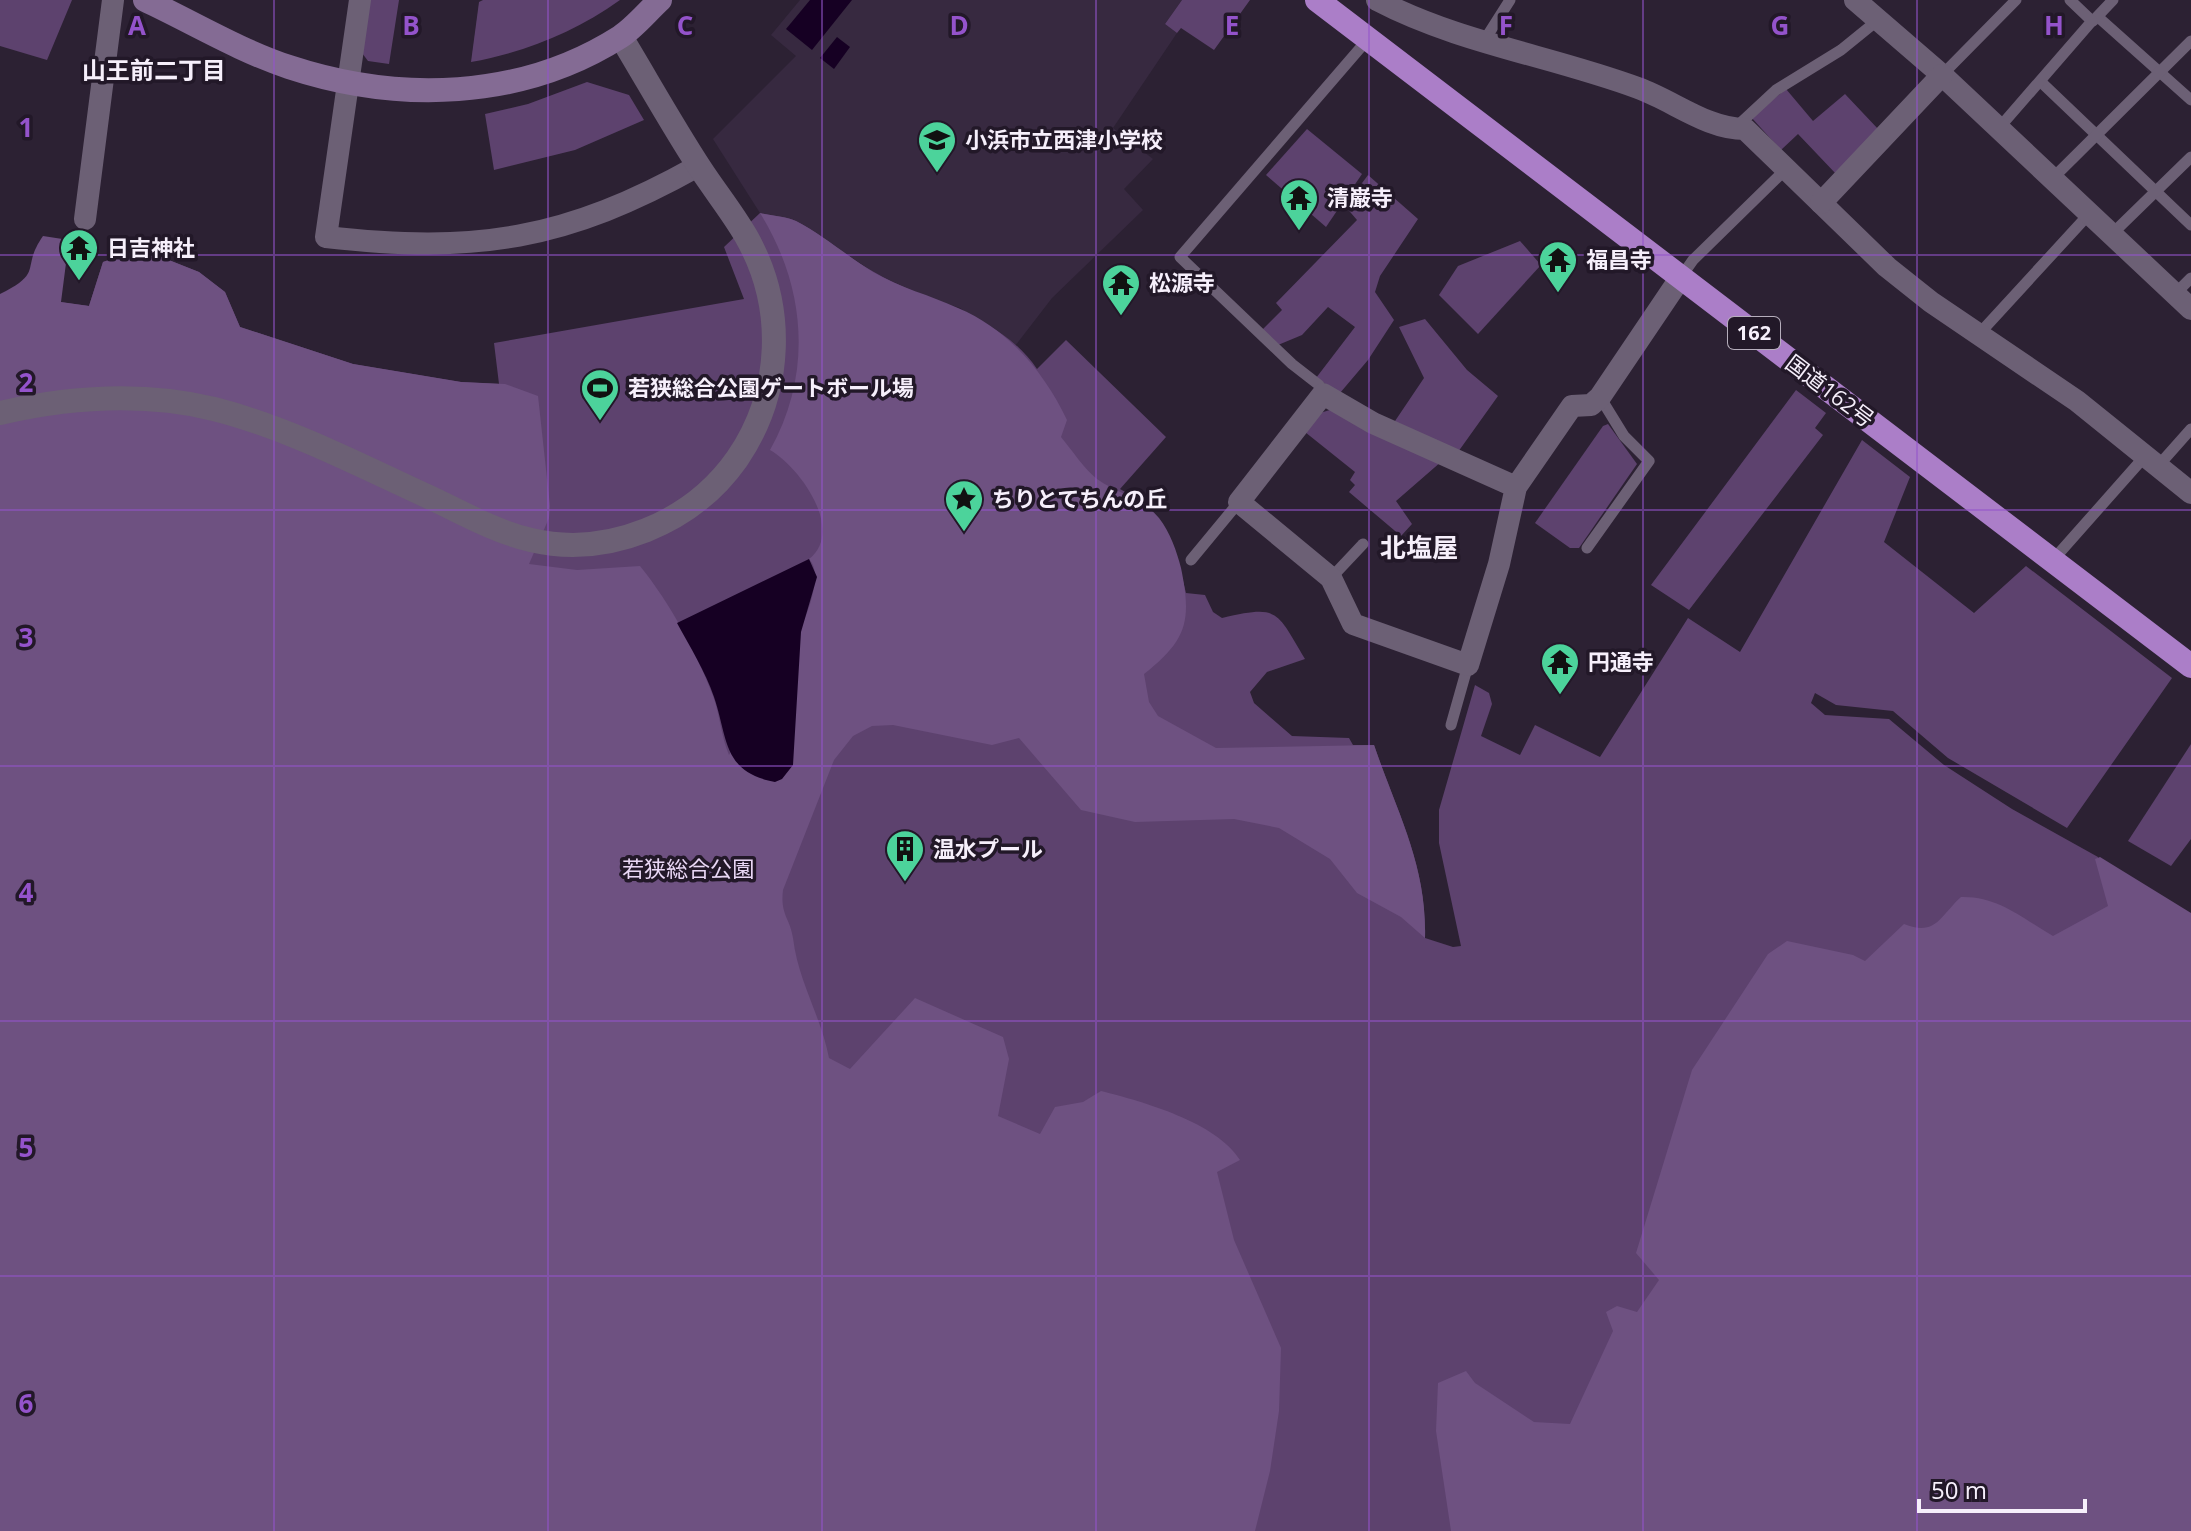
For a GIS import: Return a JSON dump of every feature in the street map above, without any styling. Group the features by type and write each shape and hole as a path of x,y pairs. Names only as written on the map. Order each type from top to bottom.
{"highway":[{"name":"国道162号","path":"1317,0 2191,666"}],"main road":[{"path":"145,0 287,67 348,83 411,91 472,90 540,74 621,37 660,0"}],"street":[{"path":"85,219 113,0"},
{"path":"360,0 326,237 393,245 439,245 515,238 580,222 624,205 698,166"},
{"path":"1377,0 1450,32 1641,89 1724,129 1745,129 1887,267 2077,401 2191,493"},
{"path":"1855,0 1942,75 2183,302"},
{"path":"0,413 47,402 114,398 157,399 214,409 302,440 520,537 569,545 598,543 640,533 695,503 736,460 754,431 766,399 774,360 775,326 766,283 747,238 698,166 621,37"},
{"path":"1821,203 1942,75"},
{"path":"1516,487 1373,423 1323,394 1239,502 1331,578 1353,624 1468,665 1499,564 1516,487 1572,406 1591,405 1600,397 1681,277"}],"lane":[{"path":"1484,41 1510,0"},
{"path":"1942,75 2016,0"},
{"path":"2070,0 2191,100"},
{"path":"1999,128 2113,0"},
{"path":"1734,129 1776,90 1841,50 1878,20"},
{"path":"1323,394 1319,385 1292,364 1180,257 1369,39"},
{"path":"2053,178 2191,41"},
{"path":"2042,83 2191,225"},
{"path":"2112,234 2191,157"},
{"path":"1681,277 1693,260 1787,168"},
{"path":"1979,334 2090,213"},
{"path":"2183,302 2191,278"},
{"path":"1587,548 1649,461 1624,436 1600,397"},
{"path":"2053,560 2152,460 2191,429"},
{"path":"1191,560 1239,502"},
{"path":"1331,578 1363,544"},
{"path":"1451,725 1468,665"}],"shaded area":[{"name":"小浜市立西津小学校","path":"800,0 1182,0 1165,24 1177,33 1113,128 1153,159 1124,189 1143,210 1052,298 1015,346 960,308 918,294 875,273 794,220 760,213 713,139 796,56 771,35"},
{"path":"810,0 852,0 812,50 786,29"},
{"path":"837,37 850,47 834,69 820,58"},
{"path":"809,559 817,577 801,632 793,765 782,779 775,782 758,777 736,762 725,739 710,687 677,623"}],"green space":[{"path":"0,0 72,0 47,60 0,46"},
{"path":"370,0 399,0 389,64 368,61 362,53"},
{"path":"620,0 585,22 549,39 511,53 471,62 479,2"},
{"path":"1182,0 1250,0 1214,50 1181,28 1177,33 1165,24"},
{"path":"587,82 629,95 644,120 575,150 494,170 485,114 528,104"},
{"path":"1786,89 1813,121 1845,94 1879,130 1837,175 1798,134 1781,150 1751,117"},
{"path":"1307,129 1362,174 1326,227 1266,175"},
{"path":"1368,175 1418,219 1380,276 1375,292 1394,320 1368,360 1340,393 1316,378 1355,327 1328,307 1302,335 1278,345 1262,330 1282,310 1276,303 1357,220 1345,206"},
{"name":"若狭総合公園","path":"760,213 796,221 874,272 983,322 1022,350 1037,369 1066,340 1166,437 1120,489 1147,508 1165,532 1178,561 1186,593 1205,595 1213,612 1222,618 1266,612 1274,615 1288,630 1305,659 1267,672 1250,692 1254,703 1292,736 1349,738 1353,745 1374,745 1416,863 1425,938 1453,947 1461,946 1439,843 1439,810 1475,685 1489,693 1492,704 1481,736 1520,755 1535,725 1600,757 1688,618 1740,652 1862,440 1910,477 1884,542 1974,613 2026,566 2172,678 2067,828 1948,758 1893,711 1836,705 1815,693 1811,703 1825,715 1889,719 1944,765 2012,809 2098,857 2110,905 1920,1531 1112,1531 0,294 89,306 103,262 141,249 199,272 225,292 240,327 353,364 461,382 499,384 494,343 744,299 724,247"},
{"path":"760,213 796,221 883,278 958,308 993,328 1023,354 1047,385 1067,420 1061,437 1083,465 1097,479 1145,505 1159,518 1177,555 1186,602 1183,628 1178,639 1144,674 1149,702 1158,716 1216,748 1374,745 1416,863 1425,938 1401,917 1357,893 1330,859 1279,828 1234,819 1135,822 1081,810 1019,738 992,745 893,725 872,726 853,736 834,760 783,890 784,911 829,1058 850,1069 915,998 1003,1037 1009,1059 998,1116 1040,1134 1055,1107 1083,1102 1101,1091 1158,1108 1197,1124 1229,1147 1240,1160 1217,1172 1234,1240 1281,1348 1279,1411 1270,1471 1255,1531 0,1531 0,294 27,275 43,236 69,240 61,302 89,306 103,262 141,249 199,272 225,292 240,327 353,364 461,382 505,384 538,396 550,506 549,518 529,564 577,570 640,566 672,612 699,662 715,703 729,755 771,687 802,626 812,598 815,575 809,559 819,547 822,533 821,517 805,485 770,450 784,421 793,391 798,361 798,330 795,300 787,270"},
{"path":"1520,241 1541,265 1478,334 1439,295 1458,266"},
{"path":"1425,319 1467,370 1498,396 1458,452 1393,424 1424,378 1399,327"},
{"path":"1796,390 1826,413 1815,428 1823,435 1689,610 1651,585"},
{"path":"1333,409 1442,461 1396,501 1412,524 1401,536 1349,492 1355,485 1350,480 1355,472 1305,432 1320,413"},
{"path":"1608,424 1637,464 1579,548 1570,548 1535,523 1603,426"},
{"path":"2191,744 2191,839 2171,866 2128,841"},
{"path":"2100,857 2191,913 2191,1531 1451,1531 1436,1431 1438,1383 1466,1371 1475,1383 1534,1422 1570,1424 1613,1331 1606,1312 1617,1306 1637,1312 1659,1280 1636,1253 1692,1070 1768,954 1787,941 1853,955 1865,961 1904,924 1923,928 1931,926 1961,897 1998,904 2053,936 2108,906 2095,859"}],"place":[{"name":"小浜市立西津小学校","path":"937,174"},
{"name":"清巌寺","path":"1299,232"},
{"name":"日吉神社","path":"79,282"},
{"name":"福昌寺","path":"1558,294"},
{"name":"松源寺","path":"1121,317"},
{"name":"若狭総合公園ゲートボール場","path":"600,422"},
{"name":"ちりとてちんの丘","path":"964,533"},
{"name":"円通寺","path":"1560,696"},
{"name":"温水プール","path":"905,883"}],"district":[{"name":"山王前二丁目","path":"154,71"},
{"name":"北塩屋","path":"1419,548"}]}
